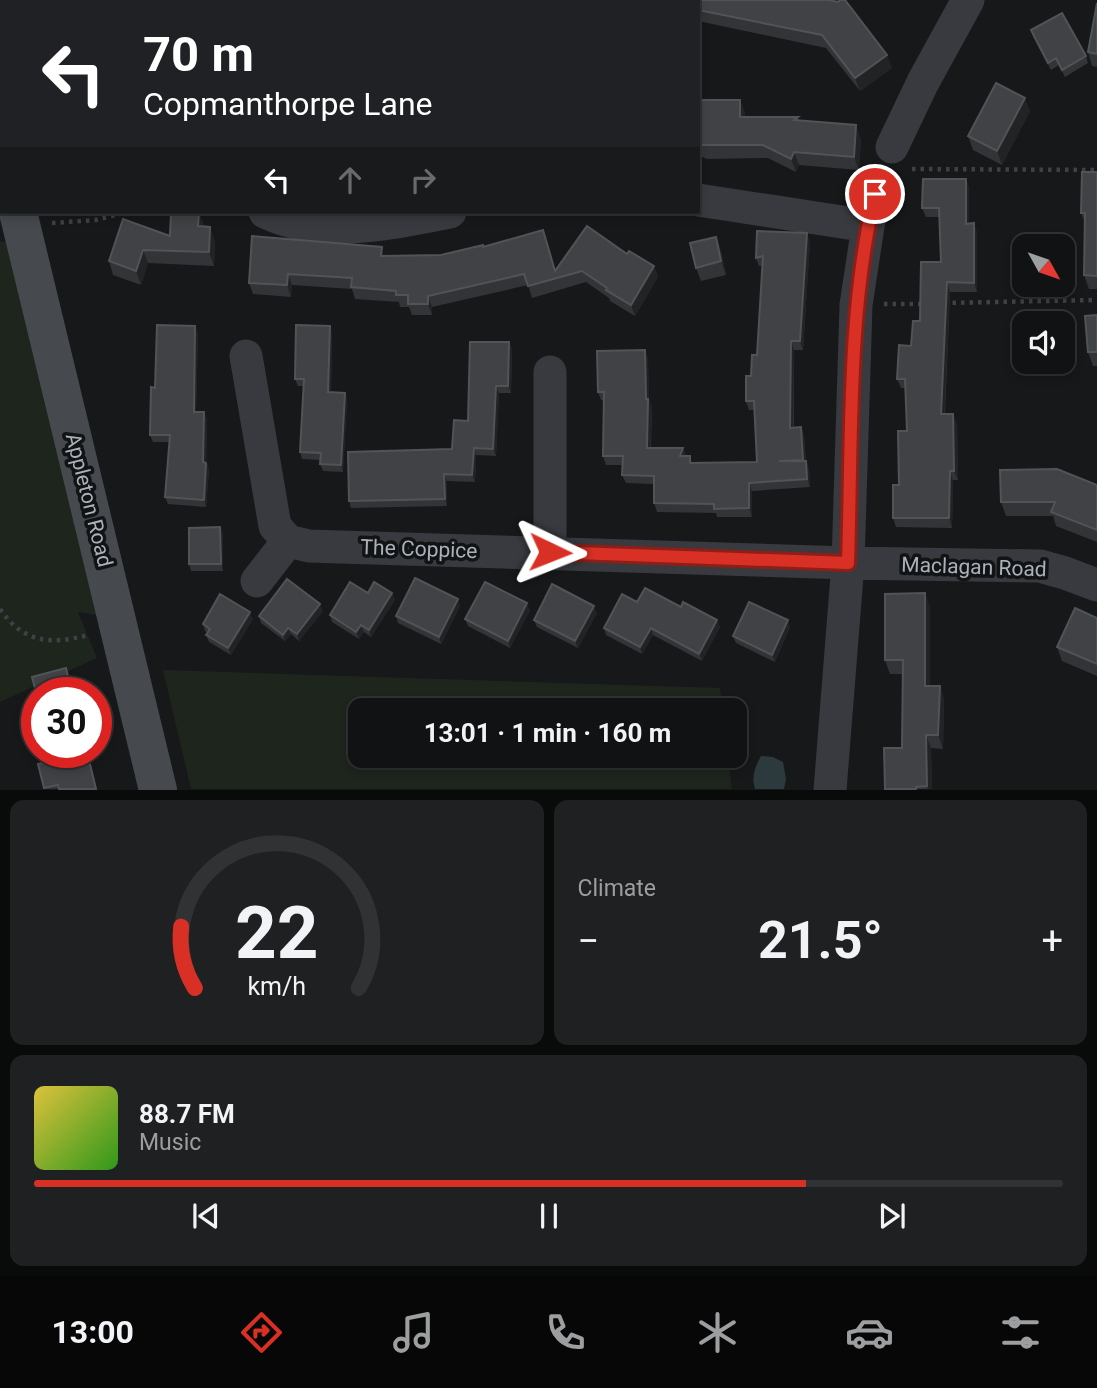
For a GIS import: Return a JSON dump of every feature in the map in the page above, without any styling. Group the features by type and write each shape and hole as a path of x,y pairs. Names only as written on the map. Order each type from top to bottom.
{"street":[{"path":"900,158 923,82 968,0"},
{"path":"700,200 871,210 856,305 848,563 830,789"},
{"path":"269,214 280,219 318,226 356,227 437,214"},
{"name":"Appleton Road","path":"30,218 58,374 158,789"},
{"path":"246,356 275,526 288,541 257,581"},
{"path":"550,372 550,552"},
{"name":"The Coppice","path":"288,541 309,546 848,563"},
{"name":"Maclagan Road","path":"848,563 1040,566 1097,585"}],"path":[{"path":"900,158 1097,170"},
{"path":"30,218 96,220 119,214"},
{"path":"856,305 1097,300"},
{"path":"0,608 22,633 46,642 73,639 119,627"}],"shaded area":[{"path":"0,242 7,242 103,616 78,612 97,658 55,677 21,677 21,692 0,702"},
{"path":"163,670 720,688 721,698 348,698 348,768 729,768 732,789 191,789"},
{"path":"761,756 773,757 783,762 786,779 784,789 755,789 754,772"}],"building":[{"path":"700,0 845,0 887,55 855,78 822,35 700,10"},
{"path":"1097,3 1097,54 1088,52"},
{"path":"1062,13 1086,56 1062,70 1056,58 1048,63 1031,30"},
{"path":"996,83 1025,98 997,151 968,136"},
{"path":"700,99 740,100 740,117 798,117 794,120 856,125 854,157 794,152 791,159 763,145 702,145"},
{"path":"1082,172 1097,172 1097,276 1084,275 1085,213 1081,213"},
{"path":"923,179 966,179 966,224 974,223 974,283 947,282 941,414 953,414 954,471 950,471 949,518 893,518 893,485 899,485 898,431 907,431 905,379 897,379 899,345 911,346 913,321 920,321 921,262 941,262 939,208 922,208"},
{"path":"171,214 199,214 198,226 210,227 209,252 143,250 136,271 109,261 123,219 170,236"},
{"path":"587,226 627,254 629,251 654,266 631,305 582,271 528,286 524,274 428,296 428,304 408,304 408,295 396,295 396,291 351,287 352,278 288,274 287,285 249,283 252,236 382,247 381,256 441,255 483,247 543,230 555,271"},
{"path":"757,231 807,233 800,341 791,341 790,428 801,427 803,460 779,461 806,461 807,479 749,483 749,508 714,509 714,504 654,503 654,476 622,475 623,456 603,456 604,392 598,392 597,351 645,350 647,448 683,448 680,456 690,456 690,463 757,462 754,401 746,401 746,376 751,376 752,355 757,355 763,256 756,258"},
{"path":"716,237 721,261 696,268 690,243"},
{"path":"1097,315 1097,352 1088,352 1085,316"},
{"path":"157,325 195,326 194,412 204,412 204,500 165,497 170,435 150,435"},
{"path":"296,325 330,326 328,392 345,393 341,465 320,464 321,453 300,452 304,379 295,379"},
{"path":"470,342 509,342 508,386 496,386 493,449 474,448 472,475 444,474 445,499 349,501 348,452 452,449 454,420 468,421"},
{"path":"1057,469 1097,485 1097,530 1051,512 1055,502 1001,502 1000,470"},
{"path":"220,527 221,564 189,564 189,528"},
{"path":"415,578 458,599 439,637 396,616"},
{"path":"287,579 320,604 297,634 288,628 283,635 259,616"},
{"path":"350,582 368,593 374,582 392,593 369,630 361,625 356,632 330,615"},
{"path":"485,582 527,603 508,641 465,619"},
{"path":"552,584 594,606 575,641 534,620"},
{"path":"645,588 681,607 683,602 717,620 699,654 651,628 640,647 604,628 622,594 637,602"},
{"path":"925,593 925,686 940,686 938,735 926,735 927,786 916,789 885,789 884,748 902,748 903,660 885,660 885,594"},
{"path":"220,594 250,612 228,648 206,635 210,629 203,624"},
{"path":"749,602 788,620 772,655 733,636"},
{"path":"1075,608 1097,618 1097,664 1057,647"},
{"path":"66,668 68,677 32,677"},
{"path":"39,768 91,768 96,789 59,789 58,785 44,788"}],"route":[{"path":"550,552 848,563 856,305 867,226 875,194"}]}
